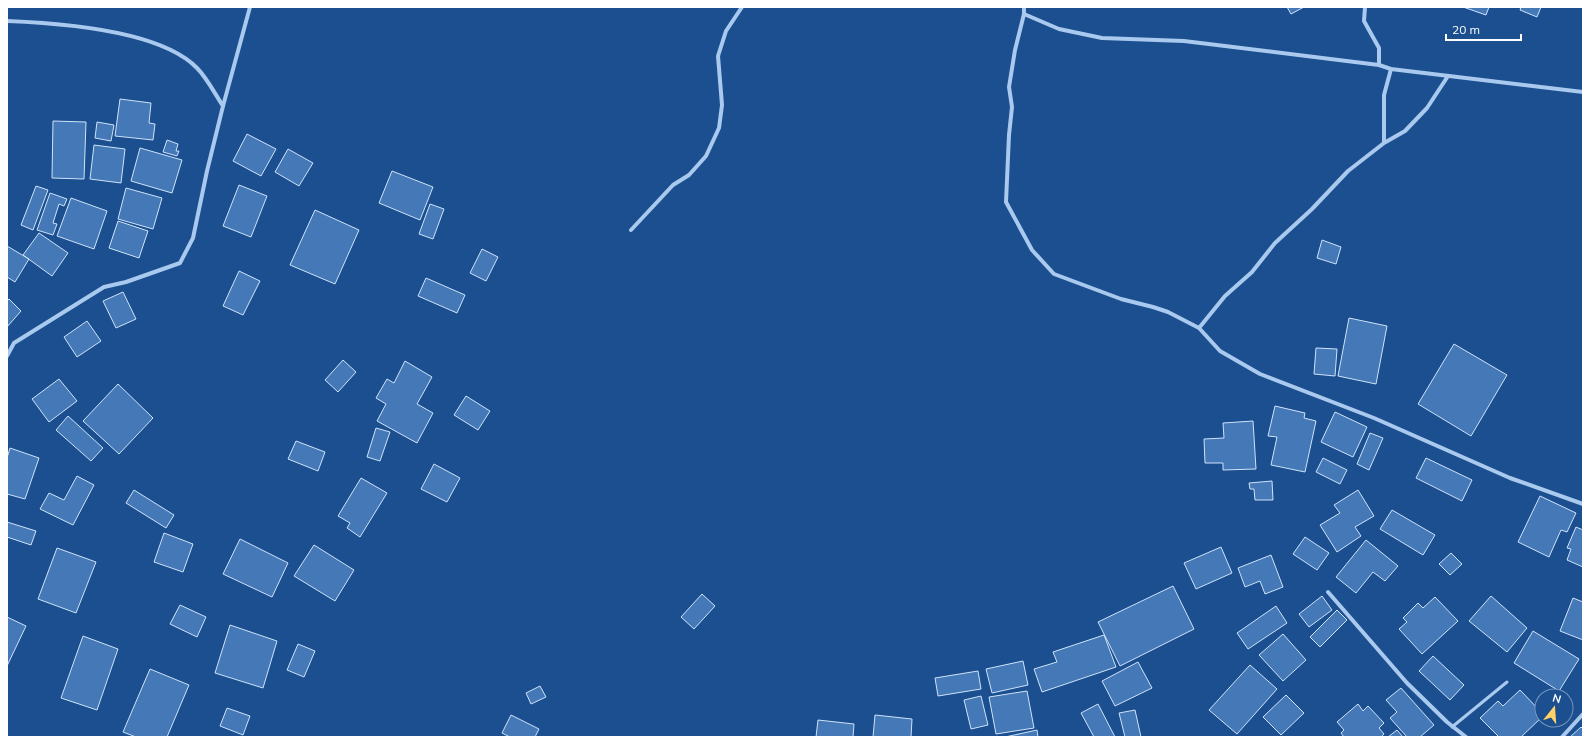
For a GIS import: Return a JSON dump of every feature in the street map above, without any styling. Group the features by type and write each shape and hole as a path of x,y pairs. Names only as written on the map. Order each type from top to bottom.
{"street":[{"path":"7,356 14,343 104,287 126,282 180,263 193,238 207,170 250,7"},
{"path":"631,230 673,185 689,175 706,156 720,128 722,104 718,56 726,31 742,7"},
{"path":"1024,7 1024,14 1015,50 1009,87 1012,107 1009,135 1006,202 1032,250 1054,274 1120,299 1168,312 1199,328 1220,351 1260,374 1380,421 1510,478 1583,504"},
{"path":"1365,7 1364,21 1379,48 1378,65"},
{"path":"1024,14 1059,29 1102,38 1184,41 1378,65 1391,69 1583,92"},
{"path":"7,21 74,26 146,40 172,51 198,68 223,106"},
{"path":"1384,143 1384,95 1391,69"},
{"path":"1199,328 1225,296 1252,272 1275,243 1312,209 1348,171 1384,143 1405,131 1421,114 1448,76"},
{"path":"1328,592 1407,683 1452,726 1466,737"},
{"path":"1562,737 1583,714"}],"lane":[{"path":"1452,726 1507,682"}],"building":[{"path":"1287,7 1304,7 1291,14"},
{"path":"1463,7 1489,7 1486,15"},
{"path":"1521,7 1541,7 1537,17 1520,10"},
{"path":"120,99 151,103 149,123 155,124 153,140 115,136"},
{"path":"53,121 86,122 84,179 52,178"},
{"path":"97,122 114,125 111,141 95,138"},
{"path":"247,134 276,149 261,176 233,161"},
{"path":"167,140 178,144 176,151 179,151 177,156 163,152"},
{"path":"94,145 125,149 121,183 90,179"},
{"path":"140,148 182,160 172,193 131,181"},
{"path":"288,149 313,163 299,186 275,172"},
{"path":"392,171 433,187 420,220 379,203"},
{"path":"239,185 267,196 251,237 223,226"},
{"path":"36,186 48,190 33,230 21,225"},
{"path":"126,188 162,198 153,229 118,219"},
{"path":"50,193 67,199 64,206 59,204 53,223 57,224 53,235 37,230"},
{"path":"71,198 107,211 94,249 57,236"},
{"path":"430,204 444,209 433,239 419,234"},
{"path":"315,210 359,230 335,284 290,265"},
{"path":"118,221 148,231 139,258 109,248"},
{"path":"39,233 68,253 52,276 23,255"},
{"path":"1322,240 1341,247 1336,264 1317,258"},
{"path":"7,246 29,259 15,282 7,277"},
{"path":"482,249 498,257 486,281 470,273"},
{"path":"239,271 260,281 243,315 223,306"},
{"path":"426,278 465,295 457,313 418,296"},
{"path":"123,292 136,319 116,328 103,301"},
{"path":"9,299 21,311 7,327 7,301"},
{"path":"1349,318 1387,326 1376,384 1338,376"},
{"path":"87,321 101,341 77,357 64,337"},
{"path":"1454,344 1507,375 1471,436 1418,404"},
{"path":"1316,348 1337,349 1335,376 1314,374"},
{"path":"343,360 356,372 338,392 325,380"},
{"path":"405,361 432,377 417,404 433,413 417,443 377,421 386,404 376,398 387,379 394,383"},
{"path":"59,379 77,401 49,422 32,399"},
{"path":"118,384 153,418 119,454 83,421"},
{"path":"466,396 490,411 478,430 454,415"},
{"path":"1275,406 1305,413 1304,418 1316,421 1305,472 1271,465 1277,437 1268,436"},
{"path":"1335,412 1367,427 1353,457 1321,442"},
{"path":"68,416 103,448 91,461 56,430"},
{"path":"1253,421 1256,469 1223,470 1223,463 1205,463 1204,439 1224,438 1223,423"},
{"path":"376,428 390,432 380,461 367,457"},
{"path":"1370,433 1383,438 1369,470 1357,464"},
{"path":"296,441 325,452 318,471 288,459"},
{"path":"10,448 39,458 25,499 7,494 7,458"},
{"path":"1323,458 1347,470 1340,484 1316,472"},
{"path":"1426,458 1472,480 1462,501 1416,478"},
{"path":"434,464 460,478 447,502 421,489"},
{"path":"77,476 94,485 73,525 40,509 49,493 64,500"},
{"path":"361,478 387,493 360,537 347,528 350,523 338,516"},
{"path":"1272,481 1273,500 1255,500 1254,489 1250,489 1249,483"},
{"path":"134,490 174,515 166,528 126,503"},
{"path":"1358,490 1374,516 1355,527 1361,536 1337,552 1320,525 1340,513 1334,505"},
{"path":"1540,496 1576,513 1567,532 1561,530 1549,557 1518,542"},
{"path":"1392,510 1435,535 1423,555 1380,529"},
{"path":"7,522 36,531 31,545 7,537"},
{"path":"1576,527 1583,530 1583,567 1567,560 1571,549 1567,548"},
{"path":"164,533 193,544 183,572 154,562"},
{"path":"1305,537 1329,553 1317,570 1293,554"},
{"path":"240,539 288,563 272,597 223,574"},
{"path":"1366,540 1398,566 1385,581 1373,572 1356,593 1336,577"},
{"path":"314,545 354,570 335,601 294,576"},
{"path":"1221,547 1232,573 1196,589 1184,563"},
{"path":"57,548 96,562 76,613 38,599"},
{"path":"1451,553 1462,564 1450,575 1439,564"},
{"path":"1271,555 1283,587 1265,594 1260,581 1245,587 1238,568"},
{"path":"1173,586 1194,629 1120,666 1098,622"},
{"path":"702,594 715,606 694,629 681,617"},
{"path":"1322,596 1332,610 1309,627 1299,614"},
{"path":"1491,596 1527,628 1507,652 1469,621"},
{"path":"1435,597 1458,621 1422,654 1399,629 1407,622 1403,618 1418,603 1423,608"},
{"path":"1573,598 1583,602 1583,640 1560,631"},
{"path":"180,605 206,617 197,637 170,624"},
{"path":"1276,606 1287,623 1248,649 1237,633"},
{"path":"1337,610 1347,620 1320,647 1310,637"},
{"path":"7,617 26,626 7,666"},
{"path":"230,625 277,641 263,688 215,673"},
{"path":"1533,631 1579,659 1561,688 1554,688 1514,663"},
{"path":"1283,634 1306,660 1283,681 1259,655"},
{"path":"1104,635 1116,667 1042,692 1034,669 1057,662 1053,652"},
{"path":"83,636 118,649 97,710 61,698"},
{"path":"298,644 315,651 304,677 287,670"},
{"path":"1433,656 1464,685 1450,700 1419,671"},
{"path":"1023,661 1028,685 992,693 986,669"},
{"path":"1138,662 1152,688 1115,706 1102,681"},
{"path":"1250,665 1277,689 1237,734 1209,710"},
{"path":"150,669 189,685 167,737 136,737 123,732"},
{"path":"978,671 981,689 938,696 935,678"},
{"path":"540,686 546,697 531,704 526,693"},
{"path":"1401,688 1434,725 1420,737 1407,737 1390,718 1397,712 1386,700"},
{"path":"1520,690 1534,705 1534,725 1521,737 1499,737 1480,718 1498,701 1503,706"},
{"path":"1027,691 1034,728 996,734 989,697"},
{"path":"1286,695 1304,713 1281,735 1263,717"},
{"path":"981,696 988,725 971,729 964,700"},
{"path":"1098,704 1115,737 1094,737 1081,713"},
{"path":"1358,704 1363,711 1368,706 1384,723 1379,728 1384,734 1381,737 1344,737 1341,733 1344,730 1337,722"},
{"path":"227,708 250,716 243,735 220,726"},
{"path":"1135,710 1141,737 1125,737 1119,713"},
{"path":"511,715 539,729 535,737 510,737 502,733"},
{"path":"875,715 912,719 911,737 873,737"},
{"path":"818,720 854,724 853,737 816,737"},
{"path":"1581,727 1583,729 1583,737 1570,737"},
{"path":"1037,730 1038,737 1005,737"},
{"path":"1397,730 1403,737 1388,737"}]}
